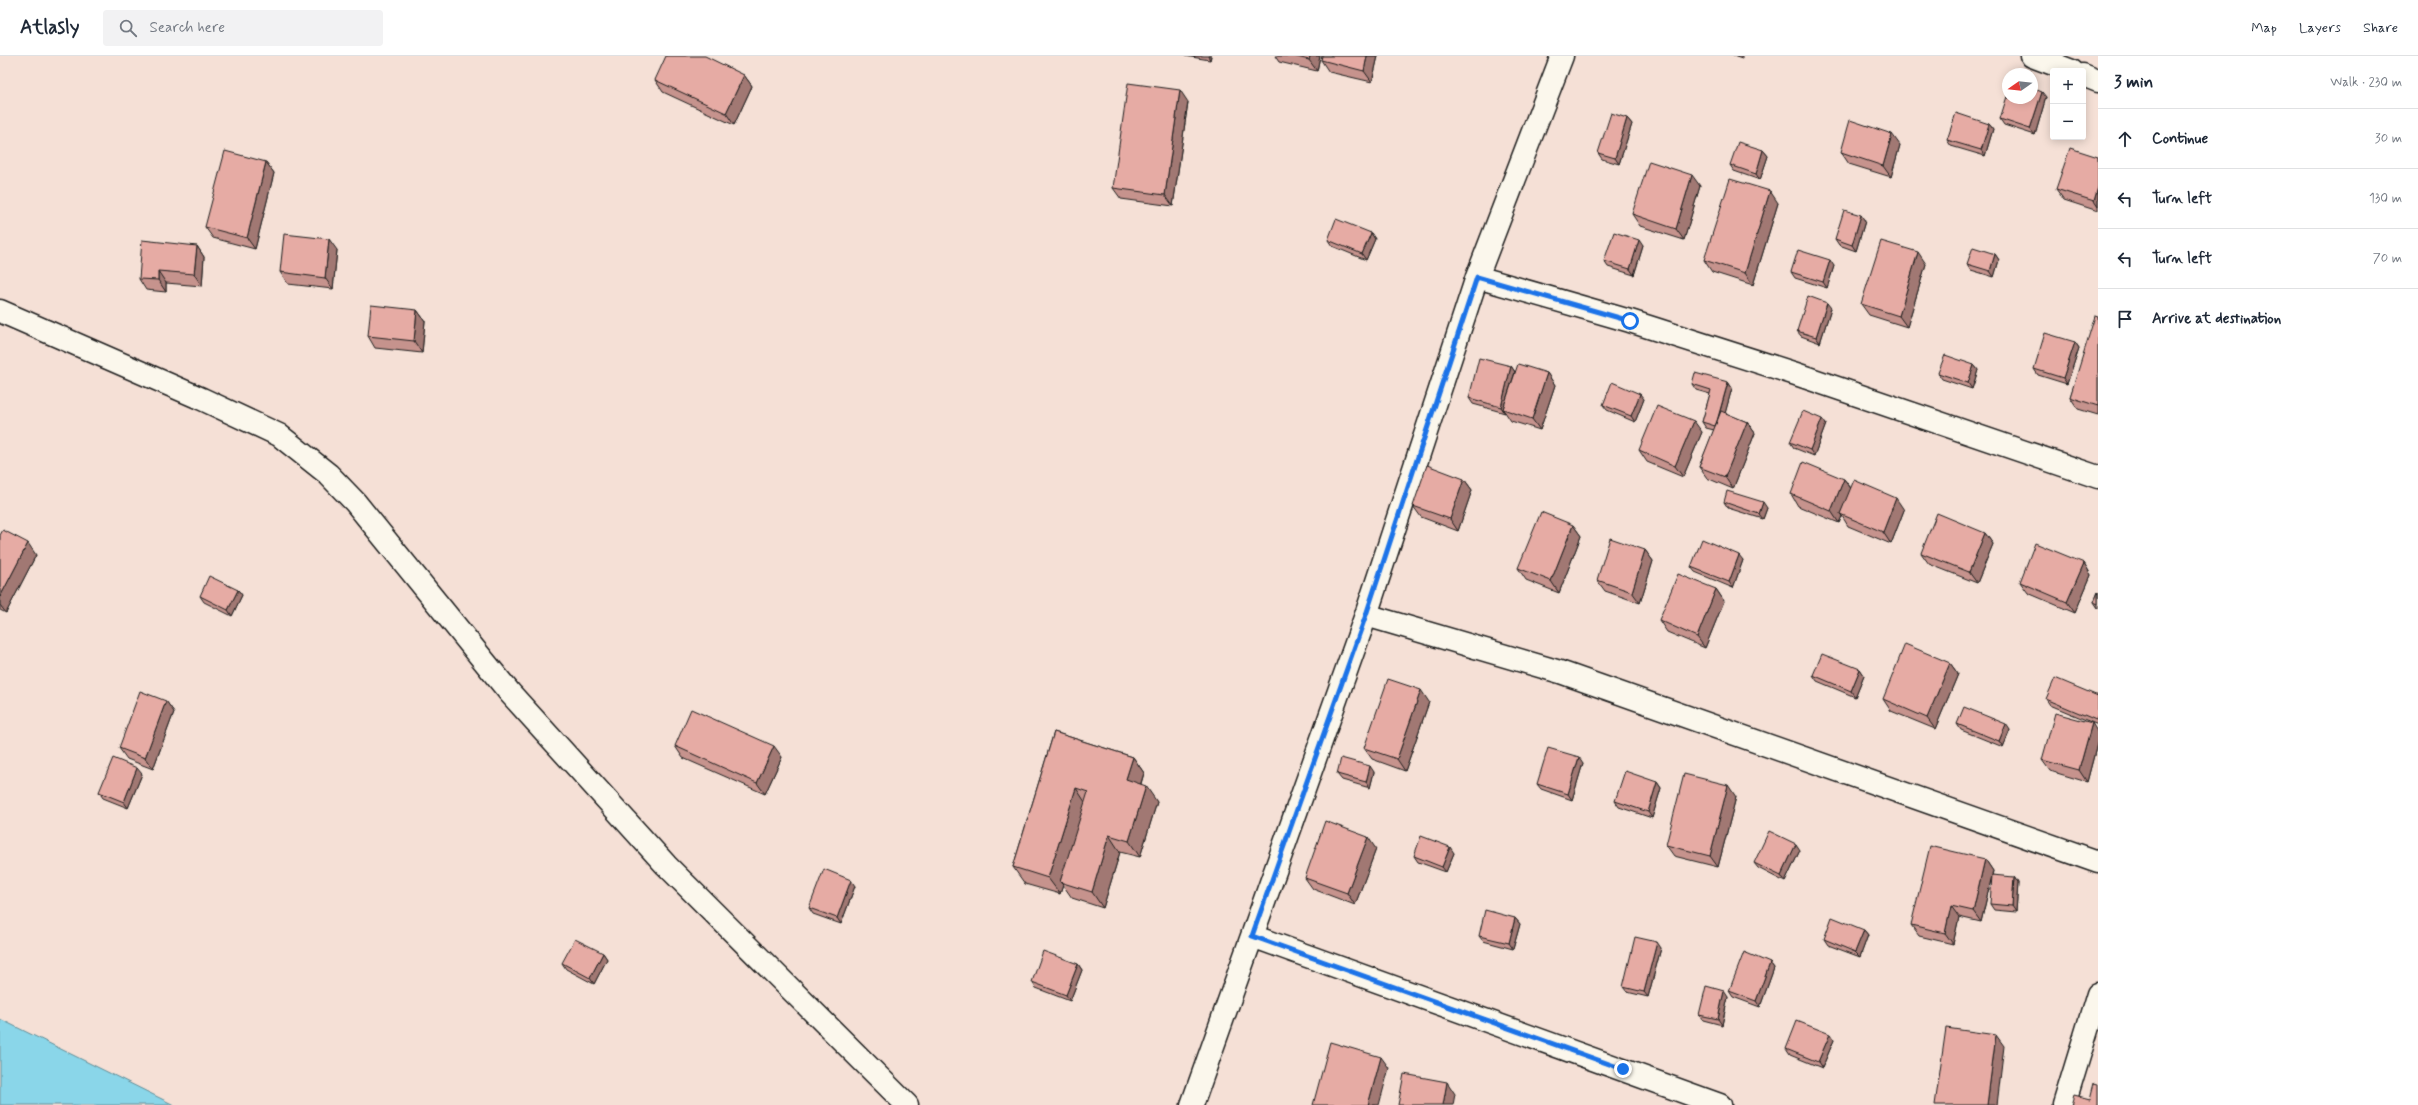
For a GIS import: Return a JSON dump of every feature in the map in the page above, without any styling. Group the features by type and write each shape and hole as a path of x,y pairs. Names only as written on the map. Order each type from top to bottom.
{"street":[{"path":"1192,1105 1366,615 1477,277 1562,56"},
{"path":"2032,56 2064,68"},
{"path":"2086,76 2098,81"},
{"path":"1477,277 1630,321 1781,369 2098,477"},
{"path":"0,311 202,399 279,435 328,474 355,502 510,693 666,865 907,1105"},
{"path":"1366,615 1560,672 2098,862"},
{"path":"1252,936 1720,1105"},
{"path":"2064,1105 2098,994"}],"water":[{"path":"0,1019 174,1105 0,1105"}],"building":[{"path":"666,56 705,56 744,75 726,113 655,80"},
{"path":"1293,56 1310,56 1309,60"},
{"path":"1322,56 1367,56 1364,71 1321,60"},
{"path":"1128,83 1180,90 1165,195 1113,188"},
{"path":"2038,90 2042,92 2030,129 2000,119 2005,104 2038,104"},
{"path":"1611,113 1627,118 1615,158 1598,153"},
{"path":"1956,113 1989,124 1981,150 1947,140"},
{"path":"1850,120 1892,134 1883,166 1841,152"},
{"path":"1738,142 1763,150 1756,174 1730,165"},
{"path":"2070,148 2098,157 2098,187 2094,201 2056,189"},
{"path":"225,151 266,162 247,238 205,227"},
{"path":"1649,161 1692,175 1676,229 1632,214"},
{"path":"1730,179 1770,191 1745,273 1704,260"},
{"path":"1844,210 1861,215 1852,245 1835,239"},
{"path":"1336,219 1371,233 1362,254 1328,240"},
{"path":"1614,232 1639,240 1630,269 1604,261"},
{"path":"284,234 329,239 325,278 280,272"},
{"path":"142,240 197,246 194,274 158,271 158,280 139,279"},
{"path":"1881,241 1918,252 1899,316 1861,304"},
{"path":"1973,247 1995,254 1990,271 1967,264"},
{"path":"1798,250 1830,260 1823,282 1791,272"},
{"path":"1808,296 1827,303 1816,337 1797,331"},
{"path":"371,305 417,310 414,341 368,336"},
{"path":"2095,316 2098,317 2098,406 2070,397"},
{"path":"2045,333 2075,342 2063,378 2034,369"},
{"path":"1945,355 1974,365 1968,383 1938,373"},
{"path":"1479,358 1511,366 1501,407 1469,398"},
{"path":"1518,364 1547,373 1532,419 1503,409"},
{"path":"1695,373 1728,382 1715,426 1702,422 1711,390 1692,384"},
{"path":"1612,382 1640,394 1631,416 1603,405"},
{"path":"1657,406 1694,421 1675,466 1639,450"},
{"path":"1721,411 1747,422 1725,477 1699,467"},
{"path":"1803,411 1822,419 1810,450 1790,442"},
{"path":"1803,462 1844,479 1831,511 1791,494"},
{"path":"1427,465 1464,479 1450,519 1413,506"},
{"path":"1854,480 1896,498 1883,532 1840,514"},
{"path":"1727,491 1763,502 1759,514 1724,502"},
{"path":"1541,512 1573,525 1551,581 1518,568"},
{"path":"1937,513 1985,533 1969,572 1921,553"},
{"path":"3,530 28,543 0,597 0,535"},
{"path":"1610,538 1645,550 1632,592 1597,580"},
{"path":"1702,539 1739,555 1729,582 1691,567"},
{"path":"2035,543 2084,563 2067,602 2020,582"},
{"path":"1678,574 1716,589 1697,637 1659,620"},
{"path":"209,576 238,590 228,610 200,596"},
{"path":"2098,592 2098,604 2094,602"},
{"path":"1905,644 1950,663 1927,718 1883,699"},
{"path":"1822,654 1860,669 1851,691 1813,675"},
{"path":"2055,678 2098,696 2098,715 2096,720 2046,699"},
{"path":"1388,679 1421,690 1397,759 1364,748"},
{"path":"140,691 166,701 145,758 119,748"},
{"path":"1964,707 2006,724 1999,741 1957,724"},
{"path":"691,709 774,746 757,783 675,746"},
{"path":"2055,713 2092,723 2079,770 2042,760"},
{"path":"1054,732 1133,757 1126,779 1146,786 1129,841 1109,835 1092,892 1060,882 1088,792 1076,788 1048,878 1013,867"},
{"path":"1548,748 1579,757 1568,794 1537,784"},
{"path":"113,758 137,768 124,802 99,792"},
{"path":"1341,758 1370,766 1366,782 1337,774"},
{"path":"1625,771 1657,782 1648,812 1615,801"},
{"path":"1684,774 1728,785 1710,856 1666,845"},
{"path":"1325,821 1368,837 1347,893 1305,878"},
{"path":"1769,831 1796,844 1781,876 1754,863"},
{"path":"1421,836 1450,847 1442,867 1414,856"},
{"path":"1930,846 1985,859 1973,911 1951,906 1945,933 1911,925"},
{"path":"824,869 851,880 837,918 809,908"},
{"path":"1992,875 2014,877 2012,906 1990,904"},
{"path":"1485,910 1515,918 1509,943 1479,936"},
{"path":"1832,917 1864,930 1855,952 1824,939"},
{"path":"1635,937 1657,942 1644,992 1623,987"},
{"path":"575,939 603,953 590,978 562,963"},
{"path":"1043,951 1078,964 1066,995 1032,982"},
{"path":"1744,952 1770,963 1756,1001 1729,991"},
{"path":"1706,986 1724,991 1718,1019 1699,1015"},
{"path":"1797,1021 1830,1034 1818,1062 1786,1049"},
{"path":"1946,1028 1996,1035 1987,1105 1935,1105"},
{"path":"1330,1042 1381,1057 1368,1105 1313,1105"},
{"path":"1404,1074 1447,1082 1443,1105 1398,1105"},
{"path":"2094,1083 2098,1084 2098,1105 2071,1105 2074,1095 2090,1099"}],"route":[{"path":"1623,1069 1252,936 1366,615 1477,277 1630,321"}]}
